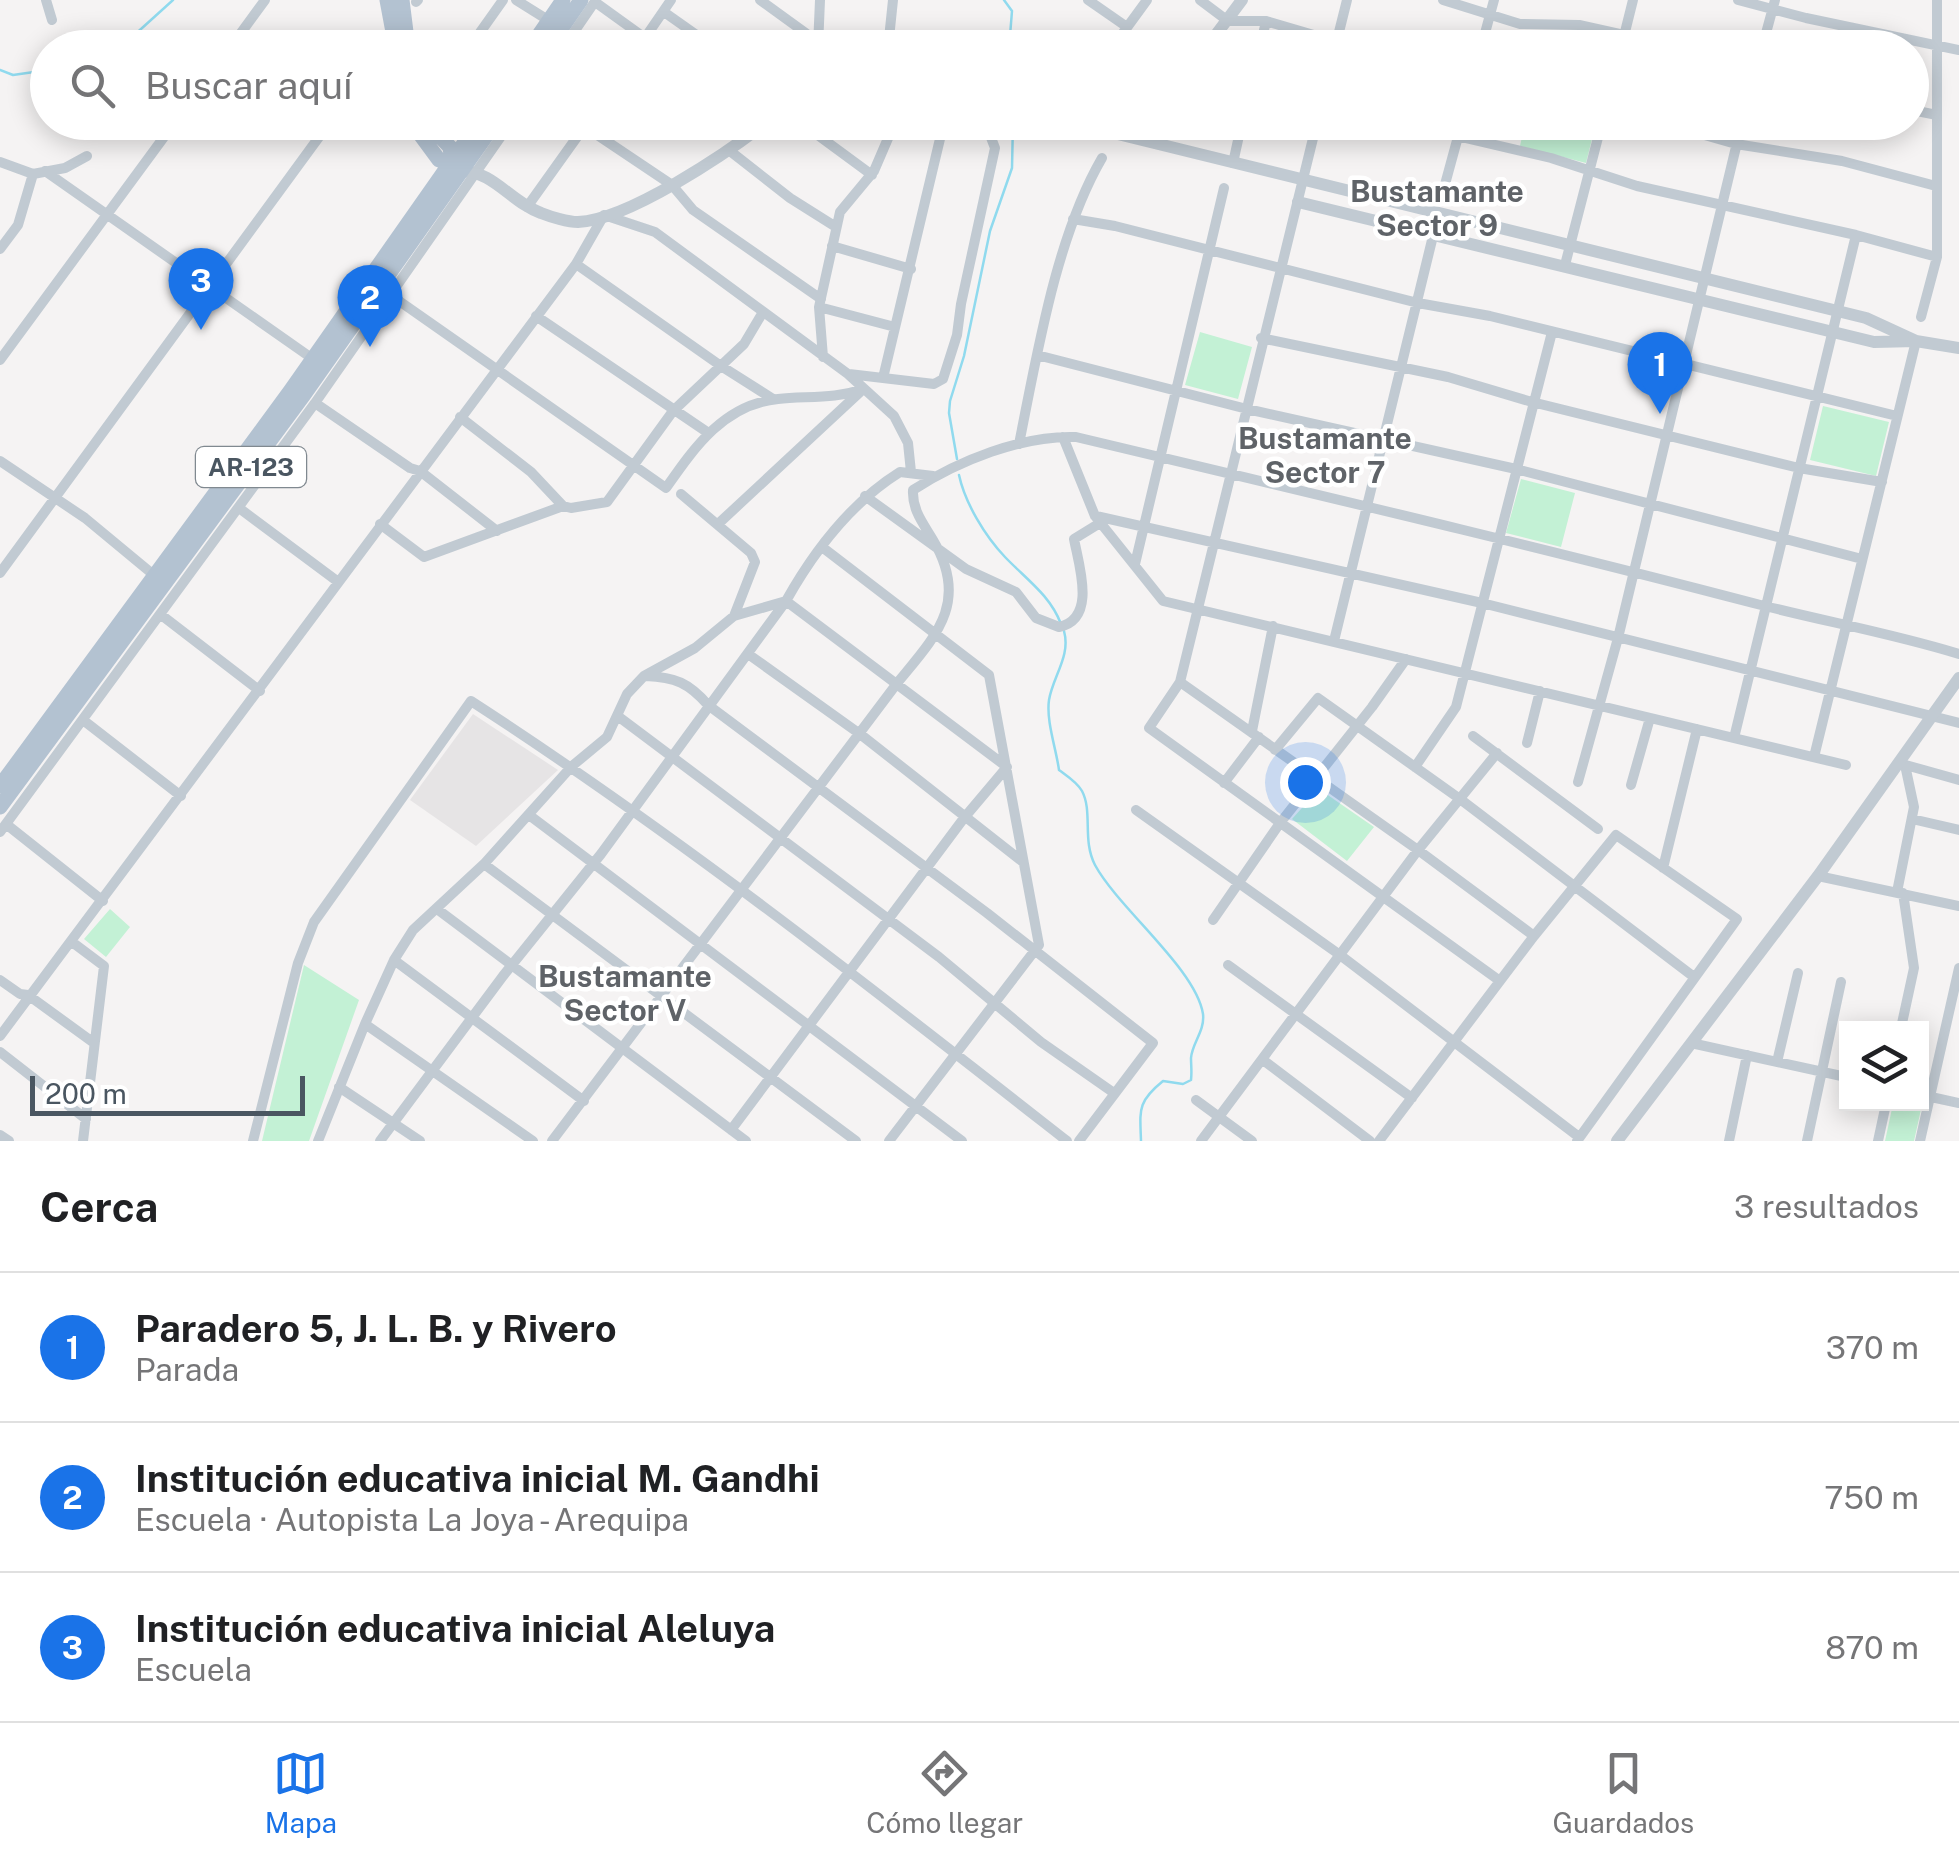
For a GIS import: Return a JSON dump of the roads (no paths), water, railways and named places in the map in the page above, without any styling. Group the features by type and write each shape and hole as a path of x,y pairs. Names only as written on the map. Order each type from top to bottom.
{"main road":[{"path":"388,0 391,30"},
{"path":"542,30 563,0"},
{"path":"564,30 591,0"},
{"path":"409,30 410,5"},
{"path":"424,140 439,160 465,171"},
{"path":"444,140 465,171"},
{"name":"AR-123","path":"0,786 313,359 465,171 474,140"},
{"name":"AR-123","path":"0,807 304,396 485,140"}],"street":[{"path":"46,0 52,20"},
{"path":"243,30 265,0"},
{"path":"482,30 503,0"},
{"path":"516,0 548,20"},
{"path":"574,30 591,0 627,30"},
{"path":"651,30 672,0"},
{"path":"760,0 800,30"},
{"path":"819,30 820,0"},
{"path":"890,30 893,0"},
{"path":"1088,0 1127,26"},
{"path":"1124,30 1147,0"},
{"path":"1200,0 1228,21 1266,21 1293,30"},
{"path":"1221,30 1242,0"},
{"path":"1340,30 1347,0"},
{"path":"1443,0 1530,26 1556,22 1601,30"},
{"path":"1486,30 1494,0"},
{"path":"1625,30 1633,0"},
{"path":"1738,0 1877,30"},
{"path":"1921,317 1937,258 1937,0"},
{"path":"398,30 410,5"},
{"path":"1767,30 1773,5"},
{"path":"664,12 690,30"},
{"path":"1264,30 1266,21"},
{"path":"1929,42 1959,50"},
{"path":"1929,114 1937,116"},
{"path":"0,360 162,140"},
{"path":"0,572 317,140"},
{"path":"103,901 3,828 392,296 465,171 494,140"},
{"path":"527,207 575,140"},
{"path":"609,140 672,185 693,210 820,303 895,328"},
{"path":"465,171 527,207 578,222 604,215 672,185 744,140"},
{"path":"824,140 872,176"},
{"path":"823,357 820,303 840,212 872,176 887,140"},
{"path":"883,378 940,140"},
{"path":"848,374 934,384 943,379 960,325 994,148 991,140"},
{"path":"1144,140 1866,318 1916,341"},
{"path":"1232,163 1238,140"},
{"path":"1313,140 1180,682 1148,728 1500,981"},
{"path":"1442,199 1458,140"},
{"path":"1479,140 1590,172 1937,258"},
{"path":"1565,265 1598,140"},
{"path":"1722,140 1842,161 1936,186"},
{"path":"1578,782 1618,638 1737,140"},
{"path":"730,151 836,228"},
{"path":"39,172 65,168 88,156"},
{"path":"1019,444 1037,355 1073,219 1102,158"},
{"path":"0,162 39,172 108,214 313,359"},
{"path":"0,248 18,225 39,172"},
{"path":"1135,564 1224,188"},
{"path":"1298,202 1874,342 1916,341 1959,348"},
{"path":"0,1036 576,264 604,215"},
{"path":"604,215 655,232 848,374 894,416 908,444 911,472"},
{"path":"1073,219 1897,416"},
{"path":"1334,641 1433,236"},
{"path":"1734,738 1856,236"},
{"path":"832,246 911,269"},
{"path":"576,264 773,399"},
{"path":"392,296 666,488 707,432 736,414 773,399 846,395 864,389"},
{"path":"380,524 424,557 563,506 607,502 673,412 744,344 762,312"},
{"path":"536,316 707,432"},
{"path":"1415,767 1456,707 1552,332"},
{"path":"1262,338 1448,378 1800,468 1882,482"},
{"path":"1814,757 1916,341"},
{"path":"1037,355 1247,410 1516,469 1862,559"},
{"path":"718,524 864,389"},
{"path":"315,403 420,471 497,531"},
{"path":"460,417 531,472 563,506"},
{"path":"1063,437 1098,519 1163,601 1846,765"},
{"path":"552,1141 938,633 947,599 946,574 938,550 912,504 913,490 934,476 1019,444 1063,437 1160,457 1500,537 1959,654"},
{"path":"0,461 85,518 155,576"},
{"path":"380,1141 632,812 822,547 865,496 900,472 934,476"},
{"path":"681,494 751,553 756,562 734,616"},
{"path":"865,496 966,569 1016,592 1036,618 1059,627 1072,622 1081,609 1082,578 1074,539 1098,519 1215,541 1482,603 1959,723"},
{"path":"239,508 337,580"},
{"path":"822,547 989,676 1039,945 889,1141"},
{"path":"318,1141 394,960 413,930 484,864 572,766 607,736 628,694 644,676 695,648 734,616 786,601"},
{"path":"786,601 1006,767"},
{"path":"160,614 260,690"},
{"path":"1224,782 1256,734 1273,626"},
{"path":"748,654 860,734 1024,862"},
{"path":"1213,920 1280,823 1406,658"},
{"path":"644,676 674,678 687,684 708,705 1153,1042 1079,1141"},
{"path":"1617,1141 1903,764 1959,678"},
{"path":"1180,682 1534,936"},
{"path":"1527,743 1540,691"},
{"path":"1276,750 1318,698 1460,799 1694,977"},
{"path":"253,1141 298,963 314,922 471,701 572,766 956,1052 1067,1141"},
{"path":"619,717 1114,1093"},
{"path":"1631,784 1650,718"},
{"path":"83,720 181,796"},
{"path":"1663,868 1696,729"},
{"path":"1473,736 1598,829"},
{"path":"1202,1141 1418,850 1497,754"},
{"path":"1903,764 1959,780"},
{"path":"1903,764 1914,807 1900,893 1914,968 1903,1021"},
{"path":"731,1130 1006,767"},
{"path":"1136,810 1340,955 1454,1040 1578,1139 1738,920 1616,835 1534,936 1454,1040 1379,1141"},
{"path":"529,815 962,1141"},
{"path":"1912,819 1959,830"},
{"path":"484,864 856,1141"},
{"path":"1818,876 1959,906"},
{"path":"437,910 746,1141"},
{"path":"72,942 104,966 84,1141"},
{"path":"394,960 584,1101"},
{"path":"1228,966 1412,1098"},
{"path":"1929,1084 1959,968"},
{"path":"1778,1062 1798,974"},
{"path":"0,980 28,995 94,1043"},
{"path":"1807,1141 1841,982"},
{"path":"366,1024 533,1141"},
{"path":"1690,1042 1839,1076"},
{"path":"0,1052 86,1119"},
{"path":"1728,1141 1747,1055"},
{"path":"1263,1060 1370,1141"},
{"path":"339,1087 420,1141"},
{"path":"1929,1097 1959,1103"},
{"path":"1196,1100 1252,1141"},
{"path":"1878,1141 1884,1111"},
{"path":"1920,1141 1924,1111"},
{"path":"0,1135 8,1141"}],"waterway":[{"path":"140,30 173,0"},
{"path":"1004,0 1012,11 1010,30"},
{"path":"0,70 13,75 30,73"},
{"path":"957,459 950,401 964,356 990,231 1012,168 1013,140"},
{"path":"959,475 983,529 1044,596 1061,624"},
{"path":"1064,631 1065,649 1048,708 1059,770 1082,791 1095,865 1187,978 1203,1014 1192,1052 1191,1080 1183,1084 1163,1081 1148,1095 1141,1114 1141,1141"}],"place":[{"name":"Institución educativa inicial Aleluya","path":"201,330"},
{"name":"Institución educativa inicial M. Gandhi","path":"370,347"},
{"name":"Paradero 5, J. L. B. y Rivero","path":"1660,414"}],"district":[{"name":"Bustamante Sector 9","path":"1437,208"},
{"name":"Bustamante Sector 7","path":"1325,455"},
{"name":"Bustamante Sector V","path":"625,993"}]}
